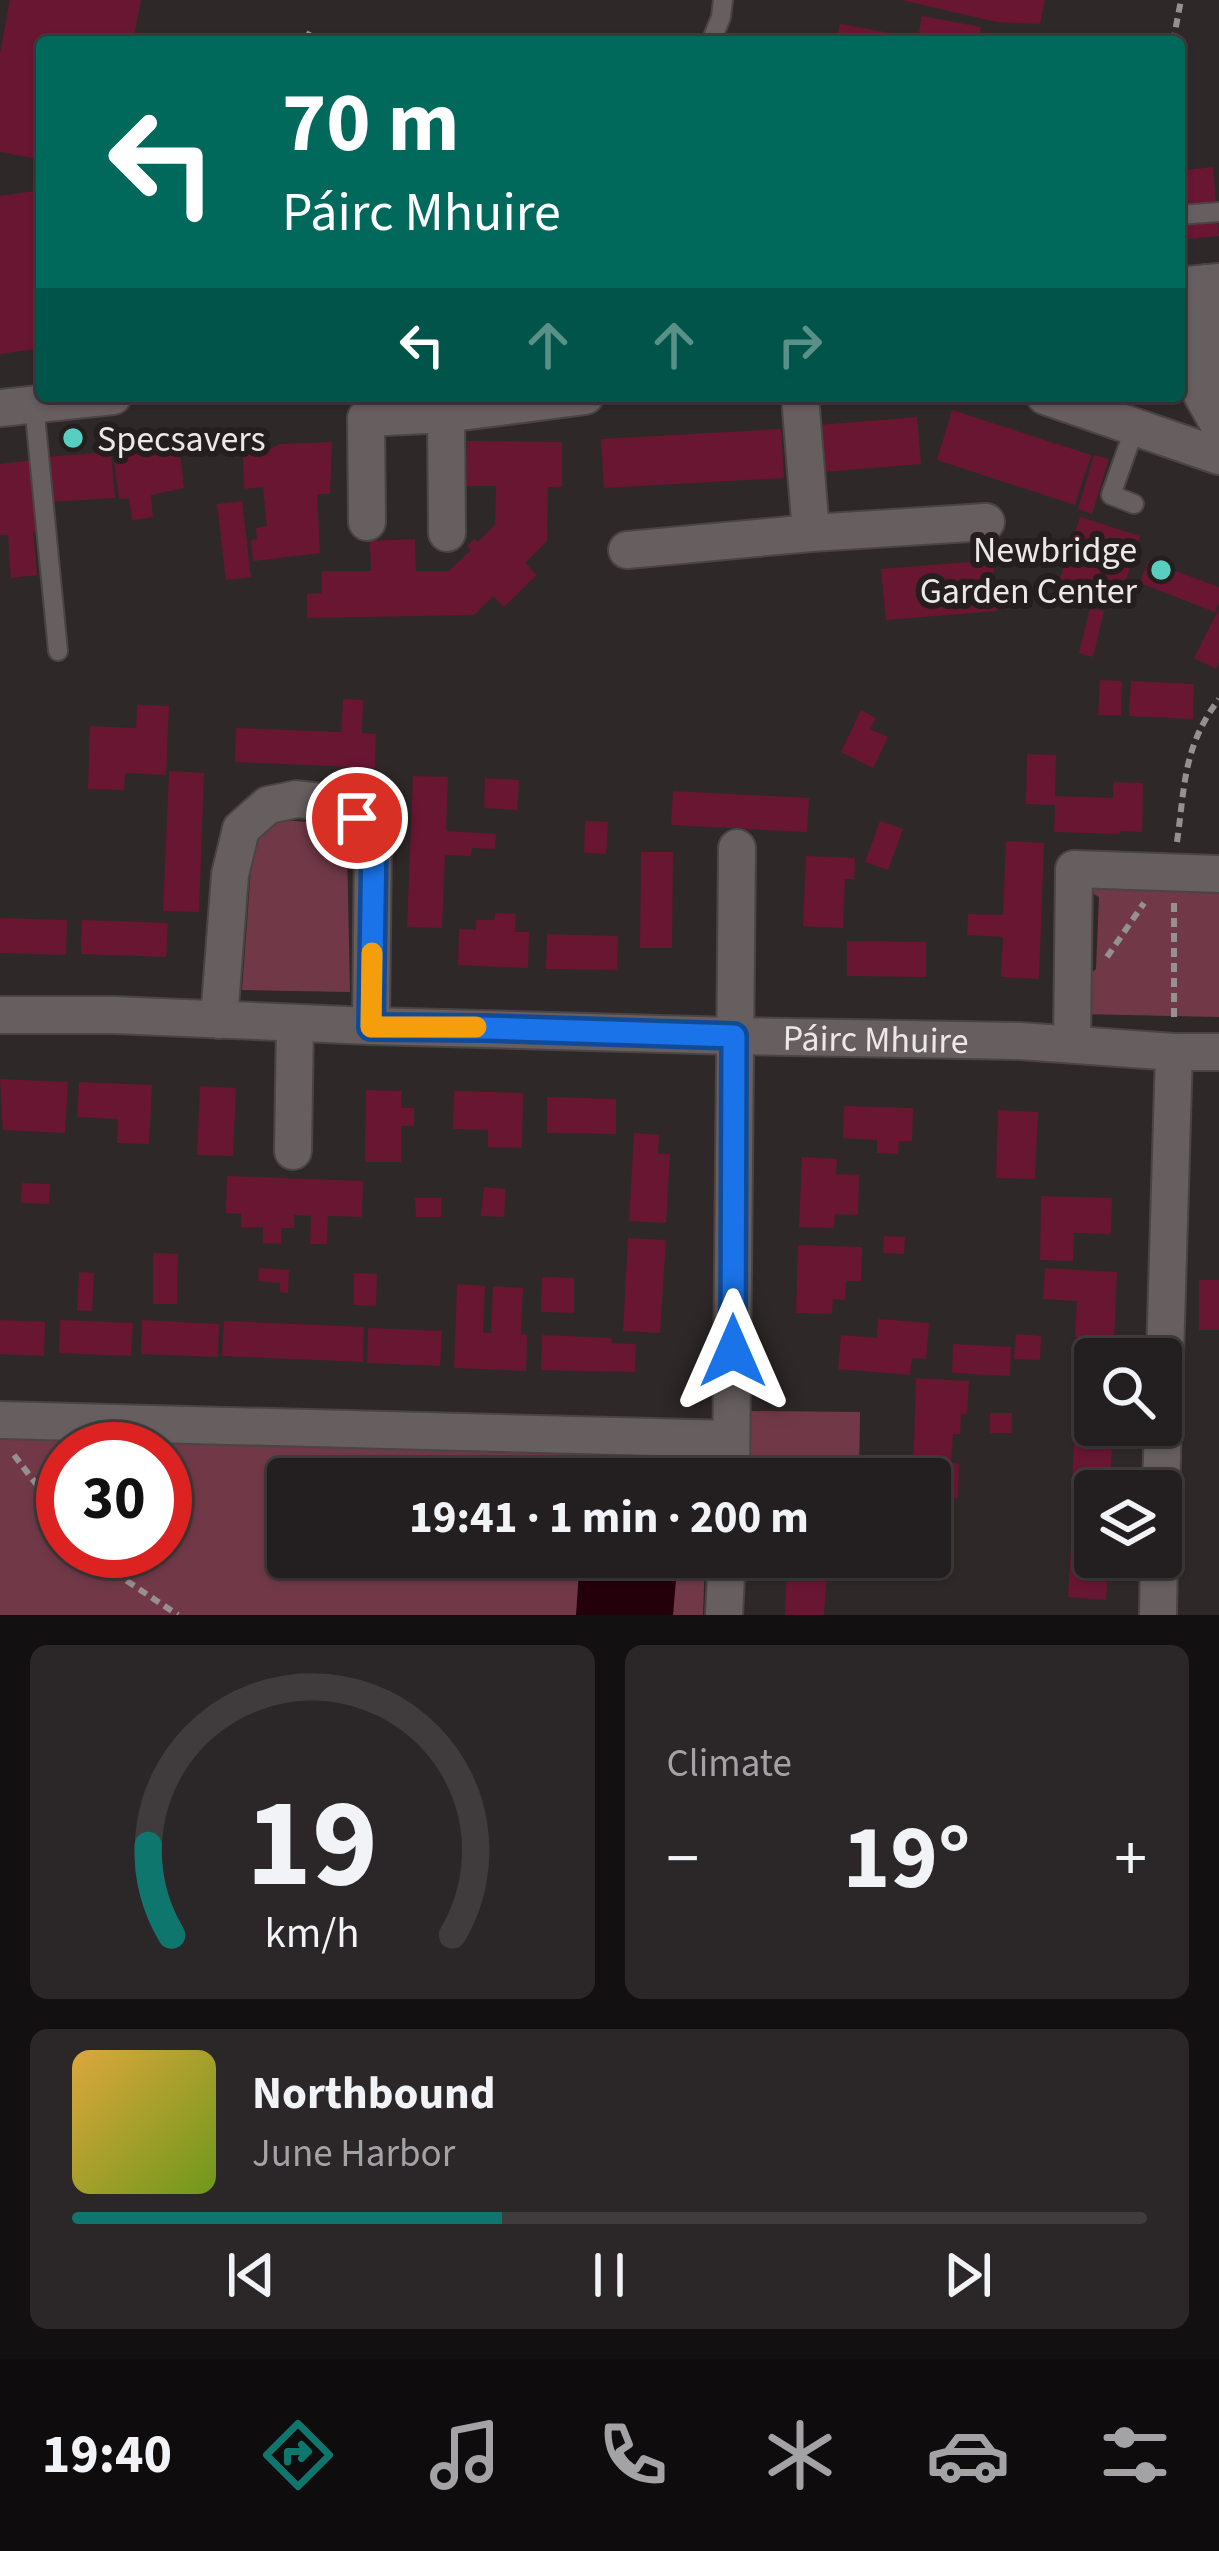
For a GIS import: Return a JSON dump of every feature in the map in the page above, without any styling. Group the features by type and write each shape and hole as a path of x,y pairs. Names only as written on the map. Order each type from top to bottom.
{"street":[{"path":"1201,284 1201,393 1219,425"},
{"path":"17,406 55,402"},
{"path":"367,522 366,418 537,402"},
{"path":"800,402 811,533"},
{"path":"1062,402 1219,456"},
{"path":"446,413 447,532"},
{"path":"627,550 986,522"},
{"path":"219,1020 230,874 241,829 268,805 297,799 330,803 357,818 374,841 371,1027"},
{"path":"731,1458 737,848"},
{"path":"1072,1027 1074,869 1219,874"},
{"name":"Páirc Mhuire","path":"0,1015 734,1036 1072,1027 1174,1052 1219,1052"},
{"path":"293,1150 295,1024"},
{"path":"1162,1470 1174,1052"},
{"path":"0,1420 731,1439"},
{"path":"724,1615 727,1578"},
{"path":"1158,1615 1159,1578"}],"lane":[{"path":"714,36 723,0"},
{"path":"1185,214 1219,212"},
{"path":"17,406 58,650"},
{"path":"1134,504 1111,496 1135,427"}],"path":[{"path":"1174,36 1180,0"},
{"path":"305,33 311,36"},
{"path":"1072,1027 1156,886 1174,873"},
{"path":"14,1456 36,1484"},
{"path":"124,1578 178,1615"}],"shaded area":[{"path":"283,820 320,823 331,828 347,849 350,992 242,990 252,854 263,834"},
{"path":"1090,885 1219,885 1219,1017 1082,1014 1082,981 1096,969 1099,897"},
{"path":"749,1411 860,1412 859,1458 748,1458"},
{"path":"0,1433 36,1434 36,1578 192,1578 192,1437 662,1448 677,1458 267,1458 267,1578 704,1578 703,1615 0,1615"},
{"path":"579,1578 676,1578 673,1615 576,1615"}],"building":[{"path":"10,0 141,0 134,36 36,36 36,159 0,152 0,54"},
{"path":"901,0 1045,0 1040,24 997,22"},
{"path":"922,16 981,27 979,36 918,36"},
{"path":"840,24 907,36 837,36"},
{"path":"1213,167 1219,236 1185,239 1185,170"},
{"path":"36,191 36,349 0,354 0,196"},
{"path":"952,410 1091,455 1075,505 937,460"},
{"path":"917,417 921,464 824,472 819,425"},
{"path":"781,429 784,478 604,488 601,439"},
{"path":"467,441 562,442 562,487 548,487 547,541 525,563 537,575 504,607 493,596 474,615 307,618 307,594 322,593 322,571 371,571 370,541 415,539 416,571 449,571 471,550 467,546 474,539 478,542 495,525 496,486 466,486"},
{"path":"332,442 330,494 317,494 320,553 253,561 251,540 257,539 256,528 267,526 263,487 244,489 243,453 263,453 280,444"},
{"path":"179,444 184,488 151,495 153,517 132,520 129,498 119,499 113,452"},
{"path":"111,452 115,498 50,502 46,457"},
{"path":"1094,455 1109,459 1092,514 1078,509"},
{"path":"34,460 37,575 11,578 8,535 0,535 0,464"},
{"path":"242,501 251,577 226,580 217,504"},
{"path":"1080,517 1140,536 1118,605 1058,585"},
{"path":"993,560 997,611 886,620 881,569"},
{"path":"1148,561 1219,587 1215,612 1140,583"},
{"path":"1090,608 1104,611 1093,657 1079,653"},
{"path":"1219,609 1219,662 1216,669 1194,658"},
{"path":"1100,680 1122,681 1121,715 1098,715"},
{"path":"1131,681 1194,684 1193,719 1129,716"},
{"path":"343,699 363,700 362,733 376,734 375,768 235,762 236,728 341,732"},
{"path":"137,705 169,706 166,775 125,773 124,790 88,789 90,726 136,728"},
{"path":"861,710 876,718 870,729 888,737 873,768 841,752"},
{"path":"1027,754 1056,755 1055,796 1113,798 1113,782 1143,783 1142,832 1054,832 1055,805 1026,804"},
{"path":"169,771 204,773 199,912 163,911"},
{"path":"413,776 448,777 446,831 496,834 495,849 472,848 471,856 445,855 442,928 407,927"},
{"path":"485,778 519,780 517,810 484,808"},
{"path":"673,791 809,798 807,832 671,825"},
{"path":"585,821 608,822 606,854 584,853"},
{"path":"880,821 903,829 888,870 865,862"},
{"path":"1006,841 1044,843 1039,979 1001,977 1003,937 967,935 968,914 1003,915"},
{"path":"641,852 673,852 672,948 640,948"},
{"path":"806,856 855,858 854,879 845,879 843,928 803,926"},
{"path":"495,913 516,914 515,932 529,932 528,968 458,965 459,929 476,930 476,920 494,920"},
{"path":"0,918 67,920 66,955 0,953"},
{"path":"82,920 168,923 166,957 81,954"},
{"path":"547,934 618,936 617,970 546,969"},
{"path":"847,941 926,942 926,977 847,976"},
{"path":"0,1079 68,1082 65,1133 3,1130"},
{"path":"79,1082 152,1085 149,1144 117,1143 118,1119 77,1117"},
{"path":"200,1086 236,1088 233,1156 197,1155"},
{"path":"366,1090 402,1091 401,1108 414,1108 414,1126 401,1126 401,1162 365,1162"},
{"path":"454,1091 523,1093 522,1148 488,1147 488,1130 453,1129"},
{"path":"547,1097 616,1099 616,1134 547,1133"},
{"path":"844,1106 913,1108 912,1141 899,1141 898,1154 877,1153 877,1140 843,1138"},
{"path":"998,1110 1038,1112 1035,1179 996,1178"},
{"path":"634,1133 659,1135 658,1154 670,1154 666,1223 629,1221"},
{"path":"802,1157 837,1159 836,1174 859,1175 858,1215 835,1214 834,1228 799,1227"},
{"path":"227,1176 363,1181 362,1217 328,1216 327,1244 310,1244 311,1216 294,1215 294,1228 282,1228 281,1244 263,1243 263,1227 241,1227 241,1214 226,1213"},
{"path":"22,1183 50,1184 49,1204 21,1203"},
{"path":"484,1187 506,1189 504,1217 481,1216"},
{"path":"1041,1196 1112,1198 1111,1234 1074,1233 1073,1261 1040,1260"},
{"path":"415,1198 441,1198 441,1217 416,1217"},
{"path":"884,1236 905,1237 904,1254 883,1253"},
{"path":"628,1238 666,1240 660,1333 623,1331"},
{"path":"798,1245 862,1247 861,1281 846,1281 845,1300 833,1299 832,1314 796,1313"},
{"path":"153,1253 178,1254 177,1304 153,1304"},
{"path":"259,1268 289,1270 288,1293 280,1292 280,1283 258,1281"},
{"path":"1045,1268 1117,1272 1114,1338 1075,1337 1077,1301 1043,1299"},
{"path":"79,1272 94,1273 92,1311 77,1310"},
{"path":"354,1273 377,1274 376,1306 354,1305"},
{"path":"542,1277 574,1278 574,1313 541,1312"},
{"path":"1199,1280 1219,1280 1219,1330 1199,1330"},
{"path":"457,1284 485,1286 483,1333 491,1333 493,1286 523,1288 521,1334 527,1335 526,1371 454,1368"},
{"path":"878,1319 929,1323 926,1359 912,1358 910,1375 838,1369 841,1335 877,1338"},
{"path":"0,1320 45,1322 44,1356 0,1354"},
{"path":"60,1320 133,1323 131,1356 59,1353"},
{"path":"142,1320 219,1324 218,1357 141,1354"},
{"path":"224,1321 364,1327 363,1362 222,1356"},
{"path":"368,1328 442,1331 440,1366 367,1363"},
{"path":"1016,1334 1041,1336 1040,1360 1014,1359"},
{"path":"542,1335 612,1338 611,1343 636,1344 635,1372 541,1370"},
{"path":"953,1344 1011,1347 1010,1376 952,1373"},
{"path":"916,1378 969,1381 967,1414 961,1414 960,1434 953,1434 951,1463 951,1458 914,1458"},
{"path":"990,1413 1012,1413 1012,1433 990,1433"},
{"path":"1074,1443 1112,1446 1111,1470 1074,1470 1071,1509"},
{"path":"951,1463 959,1464 958,1498 951,1498"},
{"path":"1072,1530 1074,1578 1108,1578 1106,1600 1068,1597"},
{"path":"787,1578 827,1578 824,1615 785,1615"}],"slow traffic":[{"path":"372,953 371,1027 476,1027"}],"place":[{"name":"Specsavers","path":"73,438"},
{"name":"Newbridge Garden Center","path":"1161,570"}],"route":[{"path":"357,818 374,841 371,1027 734,1036 733,1351"}]}
